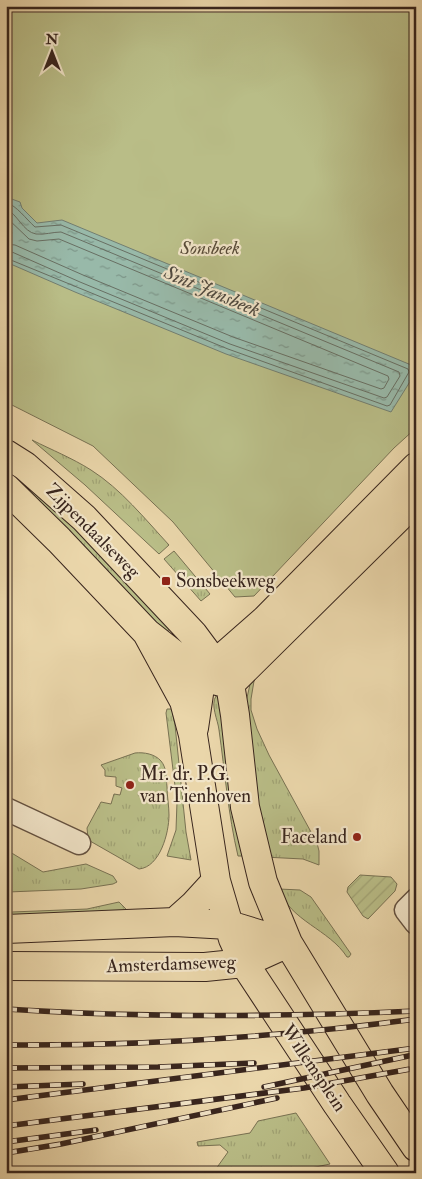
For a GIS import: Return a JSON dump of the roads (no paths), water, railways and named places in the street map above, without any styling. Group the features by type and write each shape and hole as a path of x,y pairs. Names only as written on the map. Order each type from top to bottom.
{"main road":[{"name":"Zijpendaalseweg","path":"6,454 25,466 84,518 193,634 213,678 235,715 245,807 263,882 288,943"},
{"path":"213,678 252,631 416,467"},
{"name":"Zijpendaalseweg","path":"6,488 59,540 147,633 194,670 213,678"},
{"path":"213,678 416,500"},
{"path":"193,634 220,639 252,631"},
{"name":"Zijpendaalseweg","path":"147,633 184,701 193,735 216,881 229,926 244,962"},
{"name":"Zijpendaalseweg","path":"193,735 213,678"},
{"path":"175,922 216,881"},
{"name":"Amsterdamseweg","path":"6,929 175,922 229,926 288,943"},
{"path":"288,943 380,1094 416,1147"},
{"name":"Amsterdamseweg","path":"6,966 205,967 244,962 288,943"},
{"name":"Willemsplein","path":"244,962 337,1104 385,1173"}],"street":[{"path":"6,809 79,843"}],"water":[{"name":"Sint Jansbeek","path":"6,197 20,202 22,208 37,223 62,220 416,367 416,372 391,412 226,354 75,292 6,262"}],"railway":[{"path":"6,1009 211,1016 416,1011"},
{"path":"6,1045 109,1044 211,1039 314,1031 416,1019"},
{"path":"6,1100 416,1048"},
{"path":"264,1087 413,1055"},
{"path":"6,1068 158,1067 254,1063"},
{"path":"6,1126 304,1088 416,1068"},
{"path":"6,1087 83,1084"},
{"path":"6,1153 61,1144 277,1098"},
{"path":"6,1142 96,1130"}],"place":[{"name":"Sonsbeekweg","path":"166,581"},
{"name":"Mr. dr. P.G. van Tienhoven","path":"130,785"},
{"name":"Faceland","path":"357,837"}],"park label":[{"name":"Sonsbeek","path":"210,248"}]}
